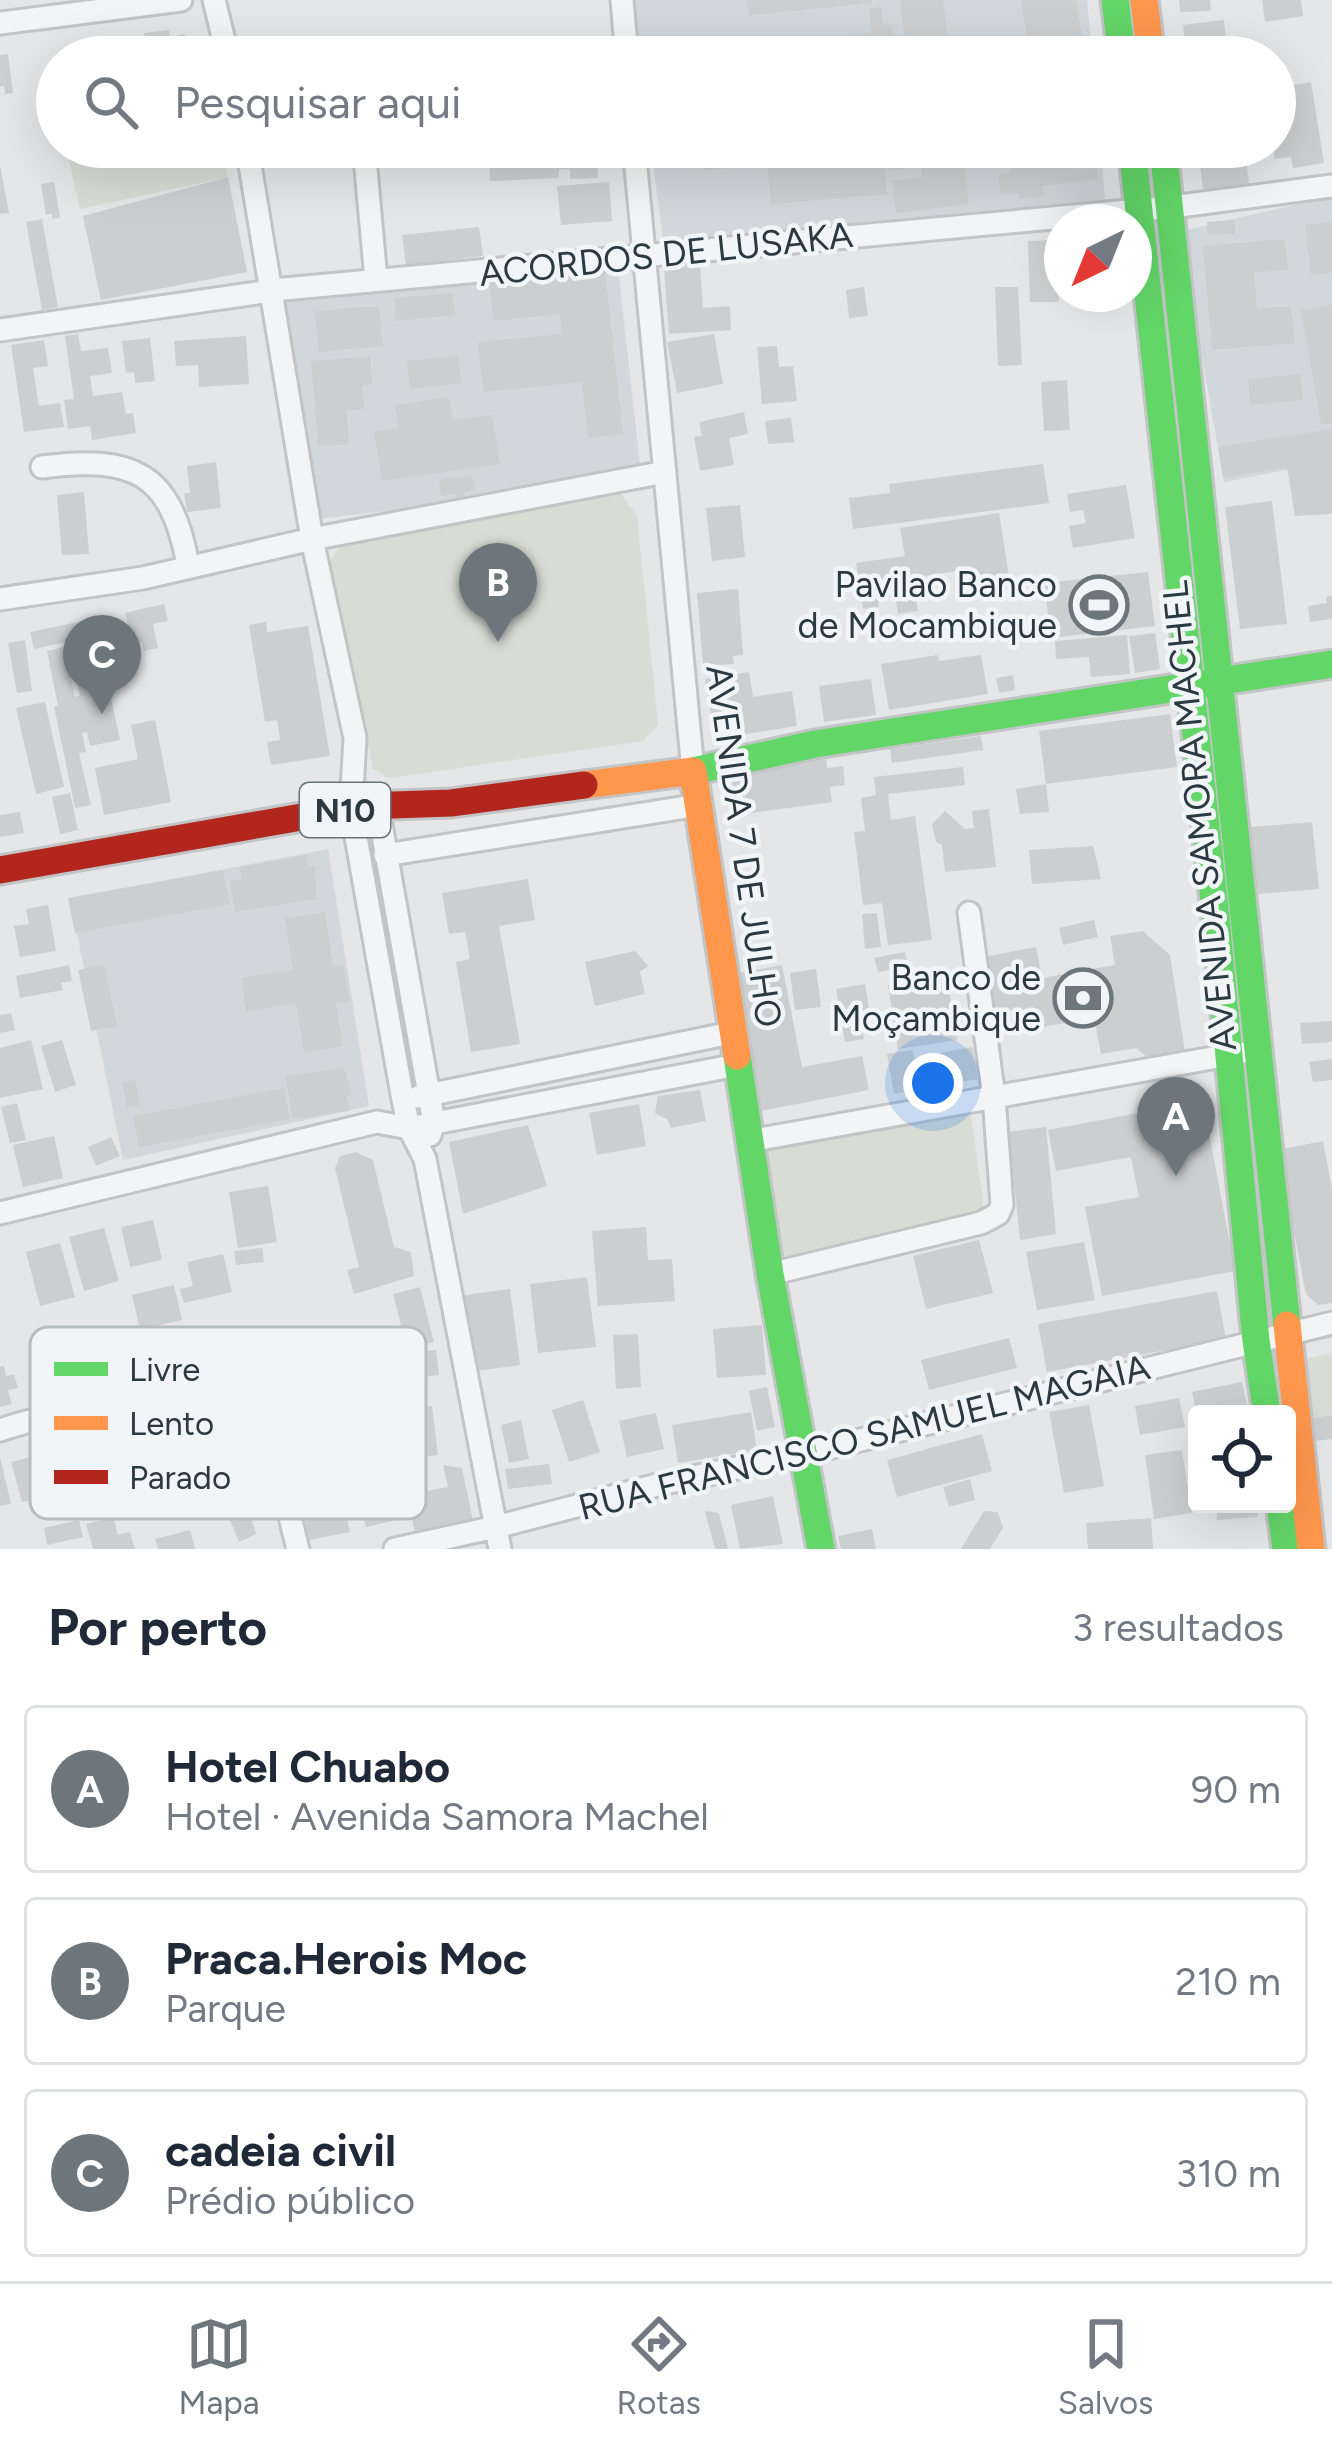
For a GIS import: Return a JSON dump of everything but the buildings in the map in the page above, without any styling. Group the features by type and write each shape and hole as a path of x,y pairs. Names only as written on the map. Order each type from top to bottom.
{"street":[{"path":"0,23 181,0"},
{"path":"214,0 223,36"},
{"path":"622,0 625,36"},
{"path":"1115,0 1119,36"},
{"path":"1144,0 1148,36"},
{"path":"251,168 312,539 355,738 409,1128 424,1159 498,1538"},
{"path":"366,168 376,280"},
{"name":"AVENIDA 7 DE JULHO","path":"636,168 693,771 770,1274 821,1549"},
{"name":"AVENIDA SAMORA MACHEL","path":"1135,168 1140,204"},
{"name":"AVENIDA SAMORA MACHEL","path":"1166,168 1311,1549"},
{"name":"ACORDOS DE LUSAKA","path":"1152,207 1332,186"},
{"name":"ACORDOS DE LUSAKA","path":"0,330 272,291 1044,216"},
{"name":"AVENIDA SAMORA MACHEL","path":"1151,312 1266,1405"},
{"path":"43,466 116,464 161,489 181,527 188,565"},
{"path":"0,598 142,578 312,539 665,472"},
{"path":"693,771 815,744 1332,664"},
{"name":"N10","path":"0,870 365,808 451,803 693,771"},
{"path":"385,855 699,805"},
{"path":"365,808 385,855 434,1123 424,1159"},
{"path":"770,1274 981,1223 998,1214 1002,1205 994,1097 969,913"},
{"path":"377,1122 404,1100 731,1033"},
{"path":"749,1141 1259,1052"},
{"path":"0,1213 377,1122 409,1128 737,1065"},
{"name":"RUA FRANCISCO SAMUEL MAGAIA","path":"395,1549 498,1538 665,1483 804,1454 1332,1323"},
{"path":"0,1430 30,1425"},
{"path":"1281,1513 1286,1549"},
{"path":"288,1519 298,1549"}],"shaded area":[{"path":"632,0 1087,0 1090,36 637,36"},
{"path":"71,168 226,168 228,177 80,209"},
{"path":"654,168 1102,168 1105,200 663,240"},
{"path":"1332,196 1332,461 1224,482 1182,244 1161,236"},
{"path":"617,259 641,473 319,519 283,293"},
{"path":"621,494 637,516 658,725 643,741 390,778 373,769 330,560 343,542"},
{"path":"328,849 369,1106 123,1160 70,899"},
{"path":"970,1108 986,1225 770,1269 743,1153"},
{"path":"1332,1353 1332,1438 1314,1441 1301,1360"}],"traffic: fast":[{"path":"1115,0 1119,36"},
{"path":"1134,168 1266,1405"},
{"path":"1165,168 1287,1325"},
{"path":"693,771 815,744 1332,664"},
{"path":"737,1056 770,1274 821,1549"},
{"path":"1281,1513 1286,1549"}],"traffic: slow":[{"path":"1144,0 1148,36"},
{"path":"584,785 693,771 737,1056"},
{"path":"1287,1325 1311,1549"}],"traffic: jam":[{"path":"0,870 364,806 451,803 584,785"}],"place":[{"name":"Pavilao Banco de Mocambique","path":"1099,605"},
{"name":"Praca.Herois Moc","path":"498,642"},
{"name":"cadeia civil","path":"102,714"},
{"name":"Banco de Moçambique","path":"1083,998"},
{"name":"Hotel Chuabo","path":"1176,1176"}]}
